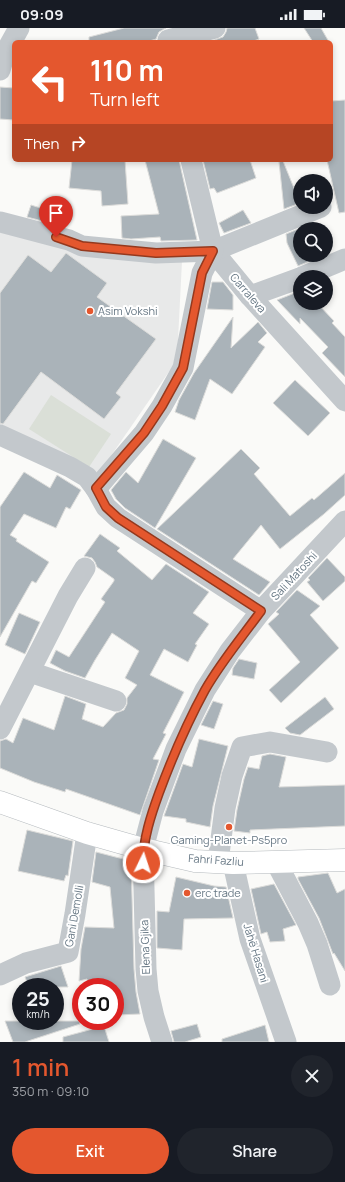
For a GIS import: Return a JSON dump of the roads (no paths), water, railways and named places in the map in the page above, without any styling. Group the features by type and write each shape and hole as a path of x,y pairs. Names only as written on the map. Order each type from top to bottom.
{"main road":[{"name":"Fahri Fazliu","path":"0,802 87,833 143,849 195,861 276,862 345,860"}],"street":[{"path":"12,40 19,28"},
{"path":"168,37 215,28"},
{"path":"0,70 5,53 12,40"},
{"name":"Carraleva","path":"193,162 213,251 250,296 345,401"},
{"path":"0,222 69,240 82,246 156,253 213,251 303,214"},
{"path":"96,488 144,433 162,406 183,368 202,273 213,251"},
{"path":"319,270 345,260"},
{"path":"250,296 293,280"},
{"path":"0,435 70,467 87,477 96,488 106,507 118,518 261,611"},
{"name":"Sali Matoshi","path":"143,849 153,811 176,749 210,684 230,651 261,611 345,521"},
{"path":"0,729 68,596 85,568"},
{"path":"30,672 116,701"},
{"name":"Jahë Hasani","path":"286,1042 250,939 226,862 225,808 232,776 242,747 270,742 327,752"},
{"name":"Gani Demolli","path":"0,976 26,963 68,952 87,833"},
{"name":"Elena Gjika","path":"143,849 146,969 148,991 162,1042"},
{"path":"276,862 308,923 317,944 330,985"}],"place":[{"name":"Asim Vokshi","path":"90,311"},
{"name":"Gaming-Planet-Ps5pro","path":"229,827"},
{"name":"erc trade","path":"187,893"}]}
